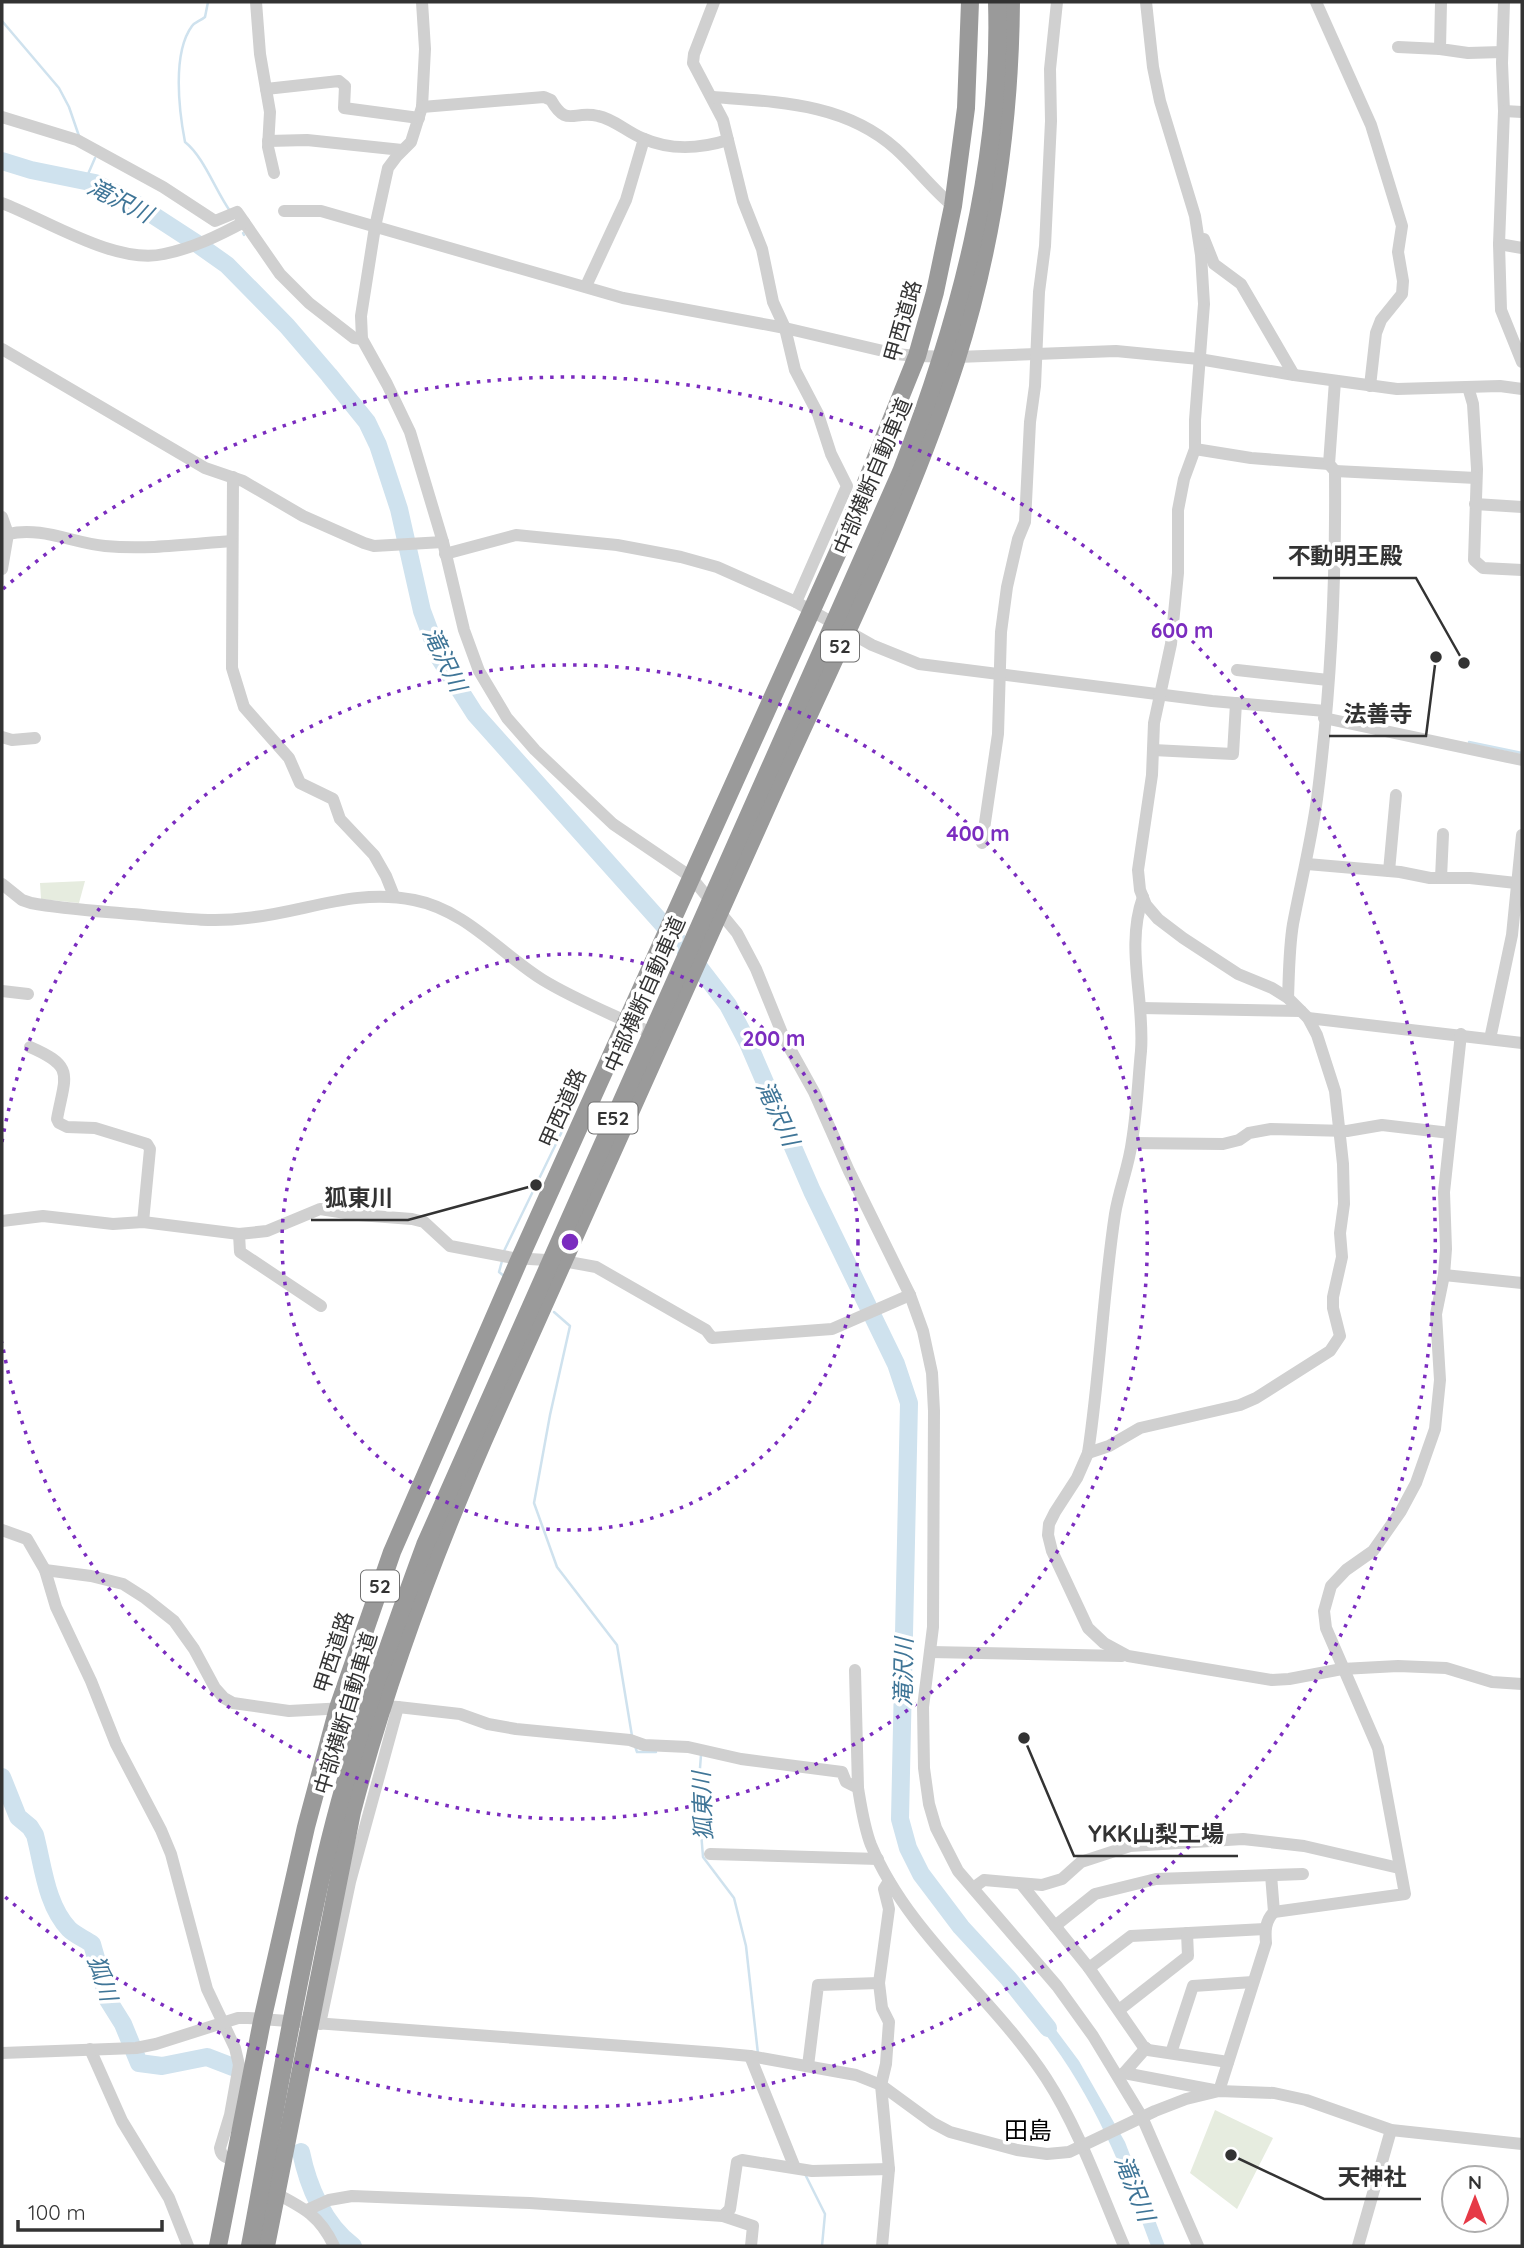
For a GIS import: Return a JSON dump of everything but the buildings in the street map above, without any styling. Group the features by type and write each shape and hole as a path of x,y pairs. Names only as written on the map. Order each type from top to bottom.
{"highway":[{"name":"甲西道路","path":"218,2246 262,2021 306,1827 338,1708 392,1552 516,1258 691,877 803,607 869,479 917,356 953,206 966,108 970,2"},
{"name":"中部横断自動車道","path":"250,2246 295,2004 326,1857 372,1698 415,1570 497,1378 901,472 927,406 949,339 980,206 996,78 997,2"},
{"name":"52","path":"265,2246 314,2024 352,1812 390,1707 423,1588 460,1493 847,631 922,453 957,357 995,198 1007,103 1011,2"},
{"path":"910,374 936,356 929,349 924,330"}],"street":[{"path":"256,2 258,42 270,112 268,147 274,173"},
{"path":"422,2 425,48 420,112 411,142 388,168 375,227 361,316 362,339 410,432 464,630 475,660 507,718 535,750 613,824 691,877 737,933 756,969 784,1038 814,1092 926,1342 932,1373 934,1411 933,1626 923,1707 925,1785 936,1829 958,1871 1057,1986 1121,2075 1198,2246"},
{"path":"714,2 693,63 723,120 744,201 762,249 773,302 785,328 795,370 818,414 831,454 847,486 803,607"},
{"path":"982,843 998,734 1001,632 1007,587 1018,539 1025,522 1039,292 1046,223 1050,69 1057,2"},
{"path":"1146,2 1153,67 1160,101 1195,216 1214,264 1241,284 1294,375"},
{"path":"1316,2 1371,125 1402,226 1398,252 1403,281 1402,293 1381,320 1376,333 1370,386"},
{"path":"1440,48 1441,2"},
{"path":"1504,2 1504,111 1499,244 1502,310 1522,362"},
{"path":"1398,47 1440,48 1468,53 1502,52"},
{"path":"266,89 339,81 345,86 344,108 420,112 544,97 551,100 558,113 565,116 596,115 644,139 698,149 728,140"},
{"path":"713,97 805,106 825,110 850,120 870,130 896,149 934,190 953,206"},
{"path":"1504,111 1522,112"},
{"path":"2,117 77,140 163,187 215,221 237,212 281,274 309,303 354,338 362,339"},
{"path":"586,286 626,200 644,139"},
{"path":"268,141 307,140 402,150"},
{"path":"2,203 111,250 136,255 162,255 205,243 244,222"},
{"path":"284,212 321,211 623,298 917,356 1116,351 1199,359 1370,386 1522,389"},
{"path":"1088,1453 1109,1446 1140,1428 1240,1405 1256,1398 1335,1345 1340,1336 1333,1297 1341,1268 1340,1233 1344,1204 1340,1131 1335,1091 1317,1035 1304,1015 1288,999 1272,988 1238,974 1158,919 1146,905 1138,870 1152,775 1154,723 1171,644 1178,573 1178,510 1184,479 1195,449 1204,304 1201,254 1195,216"},
{"path":"1499,244 1522,248"},
{"path":"2,349 205,468 233,477 303,516 374,546 443,546 516,536 617,545 717,567 803,607 872,645 919,664 1325,714 1522,760"},
{"path":"1288,999 1293,926 1307,864 1317,797 1328,680 1336,548 1332,467 1335,381"},
{"path":"1468,387 1473,404 1476,478 1474,560 1483,568 1522,570"},
{"path":"1195,449 1332,467 1476,478"},
{"path":"233,477 232,668 244,707 289,758 300,783 333,799 340,819 374,855 394,896"},
{"path":"1475,504 1522,507"},
{"path":"2,569 4,525 82,543 114,547 232,541"},
{"path":"1237,670 1328,680"},
{"path":"1153,750 1233,754 1236,703"},
{"path":"2,737 12,740 35,738"},
{"path":"1389,871 1396,794"},
{"path":"1441,878 1443,834"},
{"path":"1490,1039 1512,934 1522,835"},
{"path":"1307,864 1516,883"},
{"path":"2,884 31,904 199,919 244,919 272,915 359,896 394,896 418,900 471,925 547,983 663,1039"},
{"path":"1128,1656 1104,1643 1088,1628 1052,1551 1048,1535 1049,1524 1077,1478 1088,1453 1115,1212 1132,1143 1142,1032 1136,956 1139,907 1143,897"},
{"path":"2,991 28,994"},
{"path":"1141,1008 1304,1015 1522,1043"},
{"path":"1219,2091 1266,1943 1268,1917 1274,1912 1405,1894 1378,1748 1326,1628 1326,1597 1337,1578 1373,1550 1401,1511 1428,1451 1439,1406 1436,1314 1444,1275 1444,1192 1461,1034"},
{"path":"30,1047 54,1057 62,1066 65,1074 57,1119 59,1123 67,1127 95,1128 147,1144 150,1149 143,1222"},
{"path":"1132,1143 1223,1143 1239,1140 1249,1133 1271,1129 1340,1131 1382,1125 1450,1133"},
{"path":"2,1221 43,1216 113,1224 143,1222 239,1234 267,1231 320,1209 412,1219 424,1222 450,1246 596,1268 706,1329 712,1338 832,1329 905,1298"},
{"path":"239,1234 240,1252 321,1306"},
{"path":"1444,1275 1522,1283"},
{"path":"2,1530 27,1539 45,1570 56,1607 91,1681 116,1744 171,1854 207,1989 235,2048 239,2066 230,2115 220,2148 221,2154 235,2161"},
{"path":"45,1570 91,1576 124,1584 145,1598 174,1621 194,1649 215,1688 233,1703 289,1712 390,1707 460,1714 488,1724 516,1729 630,1740 644,1745 688,1747 741,1759 842,1772 846,1782 858,1788"},
{"path":"930,1652 1128,1656 1272,1680 1342,1669 1398,1666 1446,1668 1492,1682 1522,1684"},
{"path":"855,1670 858,1788 871,1843 878,1858 906,1908 987,2001 1046,2078 1085,2146 1124,2246"},
{"path":"973,1888 984,1880 1042,1885 1062,1879 1081,1862 1130,1846 1243,1839 1304,1846 1399,1867"},
{"path":"710,1854 878,1858"},
{"path":"1055,1926 1095,1894 1156,1879 1303,1874"},
{"path":"1271,1875 1274,1912"},
{"path":"882,2246 889,2169 881,2085 886,2064 889,2022 881,2008 879,1983 889,1909 884,1889 889,1881"},
{"path":"1023,1885 1089,1968 1146,2048 1228,2062"},
{"path":"1089,1968 1131,1936 1265,1929"},
{"path":"1119,2010 1188,1956 1187,1933"},
{"path":"1171,2053 1193,1986 1253,1982"},
{"path":"808,2066 818,1985 879,1983"},
{"path":"2,2053 130,2048 166,2042 238,2018 750,2056 856,2075 881,2085 933,2123 950,2132 979,2142 1047,2154 1069,2152 1186,2099 1219,2091"},
{"path":"1121,2075 1146,2048"},
{"path":"90,2049 121,2121 169,2198 188,2246"},
{"path":"750,2056 795,2168"},
{"path":"1121,2075 1219,2091 1275,2093 1306,2099 1391,2130 1522,2144"},
{"path":"1359,2246 1391,2130"},
{"path":"723,2216 730,2209 737,2162 742,2160 812,2171 889,2169"},
{"path":"275,2193 307,2210 322,2224 334,2246"},
{"path":"307,2210 330,2200 352,2196 530,2203 723,2216 753,2226 751,2246"}],"shaded area":[{"path":"85,881 79,903 41,899 40,883"},
{"path":"1215,2110 1273,2138 1237,2209 1190,2173"}],"water":[{"path":"1038,2006 1079,2061 1125,2142 1165,2246 1151,2246 1115,2154 1086,2096 1051,2041 1030,2015"}],"waterway":[{"path":"208,2 205,17 192,26 182,51 179,66 181,115 185,142 204,165 230,211"},
{"path":"2,21 59,88 79,136"},
{"path":"85,181 95,158"},
{"name":"滝沢川","path":"2,161 95,183 136,204 227,265 287,326 367,422 378,445 399,509 422,611 440,659 475,714 685,949 728,1005 748,1043 812,1191 896,1364 909,1403 900,1819 908,1848 921,1874 961,1927 1008,1978 1048,2028"},
{"path":"1469,742 1522,753"},
{"name":"狐東川","path":"504,1251 568,1119"},
{"name":"狐東川","path":"502,1261 499,1272 504,1276"},
{"name":"狐東川","path":"554,1312 570,1326 534,1503 557,1567 617,1645 632,1736"},
{"path":"1522,1427 1522,1443"},
{"name":"狐東川","path":"635,1746 637,1752 656,1752"},
{"name":"狐東川","path":"701,1755 698,1794 703,1857 734,1898 746,1946 758,2054"},
{"name":"狐川","path":"2,1777 18,1817 35,1835 46,1884 55,1908 69,1929 92,1944 108,2000 123,2024 139,2063 162,2066 207,2057 233,2067"},
{"name":"狐川","path":"301,2152 319,2204 334,2227 353,2246"},
{"name":"狐東川","path":"805,2174 825,2214 822,2246"}],"place":[{"name":"法善寺","path":"1436,657"},
{"name":"不動明王殿","path":"1464,663"},
{"name":"狐東川","path":"536,1185"},
{"name":"YKK山梨工場","path":"1024,1738"},
{"name":"天神社","path":"1231,2155"}],"district":[{"name":"田島","path":"1028,2130"}]}
